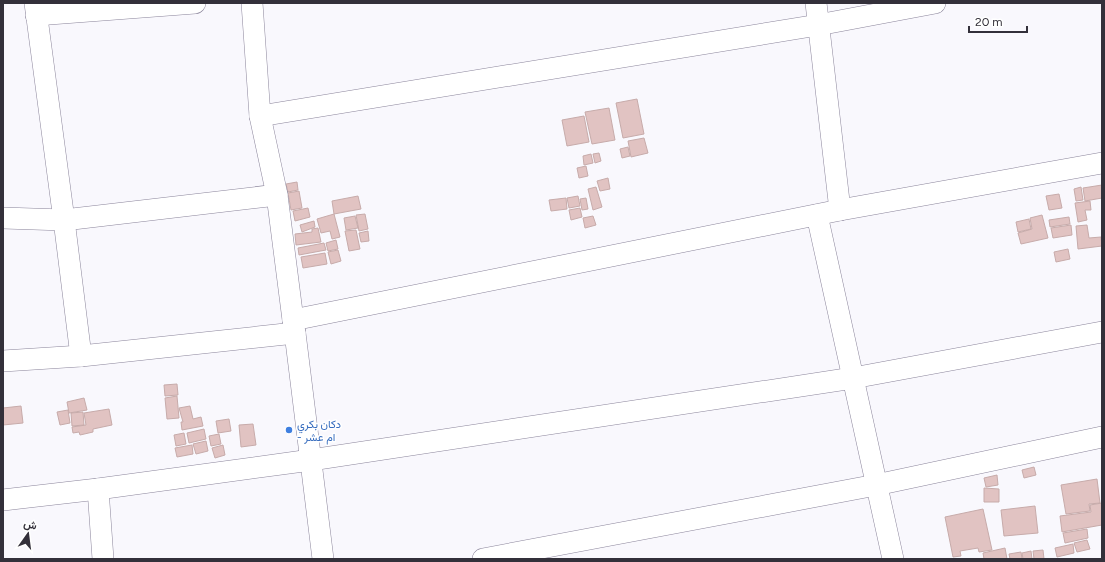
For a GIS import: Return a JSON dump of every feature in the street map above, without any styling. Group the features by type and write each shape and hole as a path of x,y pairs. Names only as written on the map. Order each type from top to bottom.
{"street":[{"path":"81,356 36,9 195,3"},
{"path":"252,3 260,116 277,195 323,559"},
{"path":"816,3 840,210"},
{"path":"260,116 818,25 935,3"},
{"path":"3,361 81,356 294,326 840,210 1102,163"},
{"path":"3,218 64,220 277,195"},
{"path":"817,215 893,559"},
{"path":"3,500 98,489 311,460 853,378 1102,332"},
{"path":"483,559 876,485 1102,437"},
{"path":"98,489 103,559"}],"building":[{"path":"637,99 644,134 623,138 616,103"},
{"path":"609,108 615,140 592,144 585,112"},
{"path":"584,116 589,142 567,146 562,120"},
{"path":"644,138 648,153 631,157 628,141"},
{"path":"628,147 630,156 622,158 620,149"},
{"path":"599,153 601,161 595,163 593,154"},
{"path":"591,154 593,163 584,165 583,156"},
{"path":"586,166 588,176 579,178 577,168"},
{"path":"608,178 610,189 600,191 597,181"},
{"path":"297,182 298,190 288,192 286,184"},
{"path":"1102,185 1102,198 1085,201 1083,188"},
{"path":"596,187 602,207 593,210 588,189"},
{"path":"1081,187 1083,200 1076,201 1074,189"},
{"path":"299,191 302,208 291,210 288,193"},
{"path":"1059,194 1062,208 1049,210 1046,196"},
{"path":"358,196 361,209 334,214 332,201"},
{"path":"578,196 580,206 569,208 567,198"},
{"path":"566,198 567,209 551,211 549,200"},
{"path":"586,198 588,209 582,210 580,199"},
{"path":"1090,201 1091,210 1085,210 1087,220 1078,222 1075,203"},
{"path":"308,208 310,217 295,221 293,211"},
{"path":"580,208 582,217 571,220 569,210"},
{"path":"334,214 340,237 332,239 330,231 321,233 317,219"},
{"path":"365,214 368,229 359,231 356,215"},
{"path":"1042,215 1048,238 1021,244 1018,233 1032,229 1030,218"},
{"path":"355,216 358,228 346,230 344,218"},
{"path":"593,216 596,225 585,228 583,218"},
{"path":"1069,217 1070,224 1050,227 1049,220"},
{"path":"1029,219 1031,229 1018,232 1016,222"},
{"path":"314,221 315,227 302,232 300,225"},
{"path":"1071,225 1072,235 1053,238 1051,228"},
{"path":"1087,225 1089,238 1101,237 1102,246 1078,249 1076,226"},
{"path":"318,228 321,242 296,245 295,234 312,232 312,229"},
{"path":"356,230 360,249 349,251 345,231"},
{"path":"368,231 369,241 361,242 359,233"},
{"path":"336,240 338,249 328,251 326,243"},
{"path":"324,243 326,250 299,255 298,248"},
{"path":"1068,249 1070,259 1056,262 1054,252"},
{"path":"338,250 341,261 331,264 328,252"},
{"path":"325,253 327,264 303,268 301,257"},
{"path":"177,384 178,395 165,396 164,385"},
{"path":"177,396 179,418 167,419 165,398"},
{"path":"84,398 87,410 69,413 67,402"},
{"path":"21,406 23,423 3,425 3,408"},
{"path":"190,406 193,419 201,417 203,426 182,430 181,422 183,422 179,408"},
{"path":"109,409 112,425 93,429 93,432 80,435 79,432 73,433 72,427 86,425 84,413"},
{"path":"68,410 70,423 60,425 57,412"},
{"path":"83,412 84,425 72,426 71,413"},
{"path":"229,419 231,431 218,433 216,421"},
{"path":"253,424 256,445 241,447 239,425"},
{"path":"204,429 206,439 189,443 187,433"},
{"path":"184,433 186,444 176,446 174,435"},
{"path":"219,434 221,444 211,446 209,436"},
{"path":"206,441 208,451 196,454 193,444"},
{"path":"192,445 193,454 177,457 175,448"},
{"path":"223,445 225,455 215,458 212,448"},
{"path":"1034,467 1036,475 1024,478 1022,470"},
{"path":"997,475 998,485 986,487 984,478"},
{"path":"1097,479 1100,503 1089,504 1090,511 1066,514 1061,485"},
{"path":"984,488 999,489 999,502 984,502"},
{"path":"1102,503 1102,525 1062,532 1060,516 1091,512 1090,505"},
{"path":"1035,506 1038,533 1004,536 1001,510"},
{"path":"983,509 992,550 979,552 978,548 960,551 961,556 953,557 945,517"},
{"path":"1087,529 1088,538 1065,543 1063,533"},
{"path":"1087,540 1090,549 1077,552 1074,543"},
{"path":"1073,544 1074,553 1057,557 1055,548"},
{"path":"1005,548 1007,559 984,559 983,553"},
{"path":"1043,550 1044,559 1034,559 1033,551"},
{"path":"1031,551 1032,559 1023,559 1022,553"},
{"path":"1021,552 1022,559 1010,559 1009,554"}],"place":[{"name":"دكان بكري - ام عشر","path":"289,430"}]}
